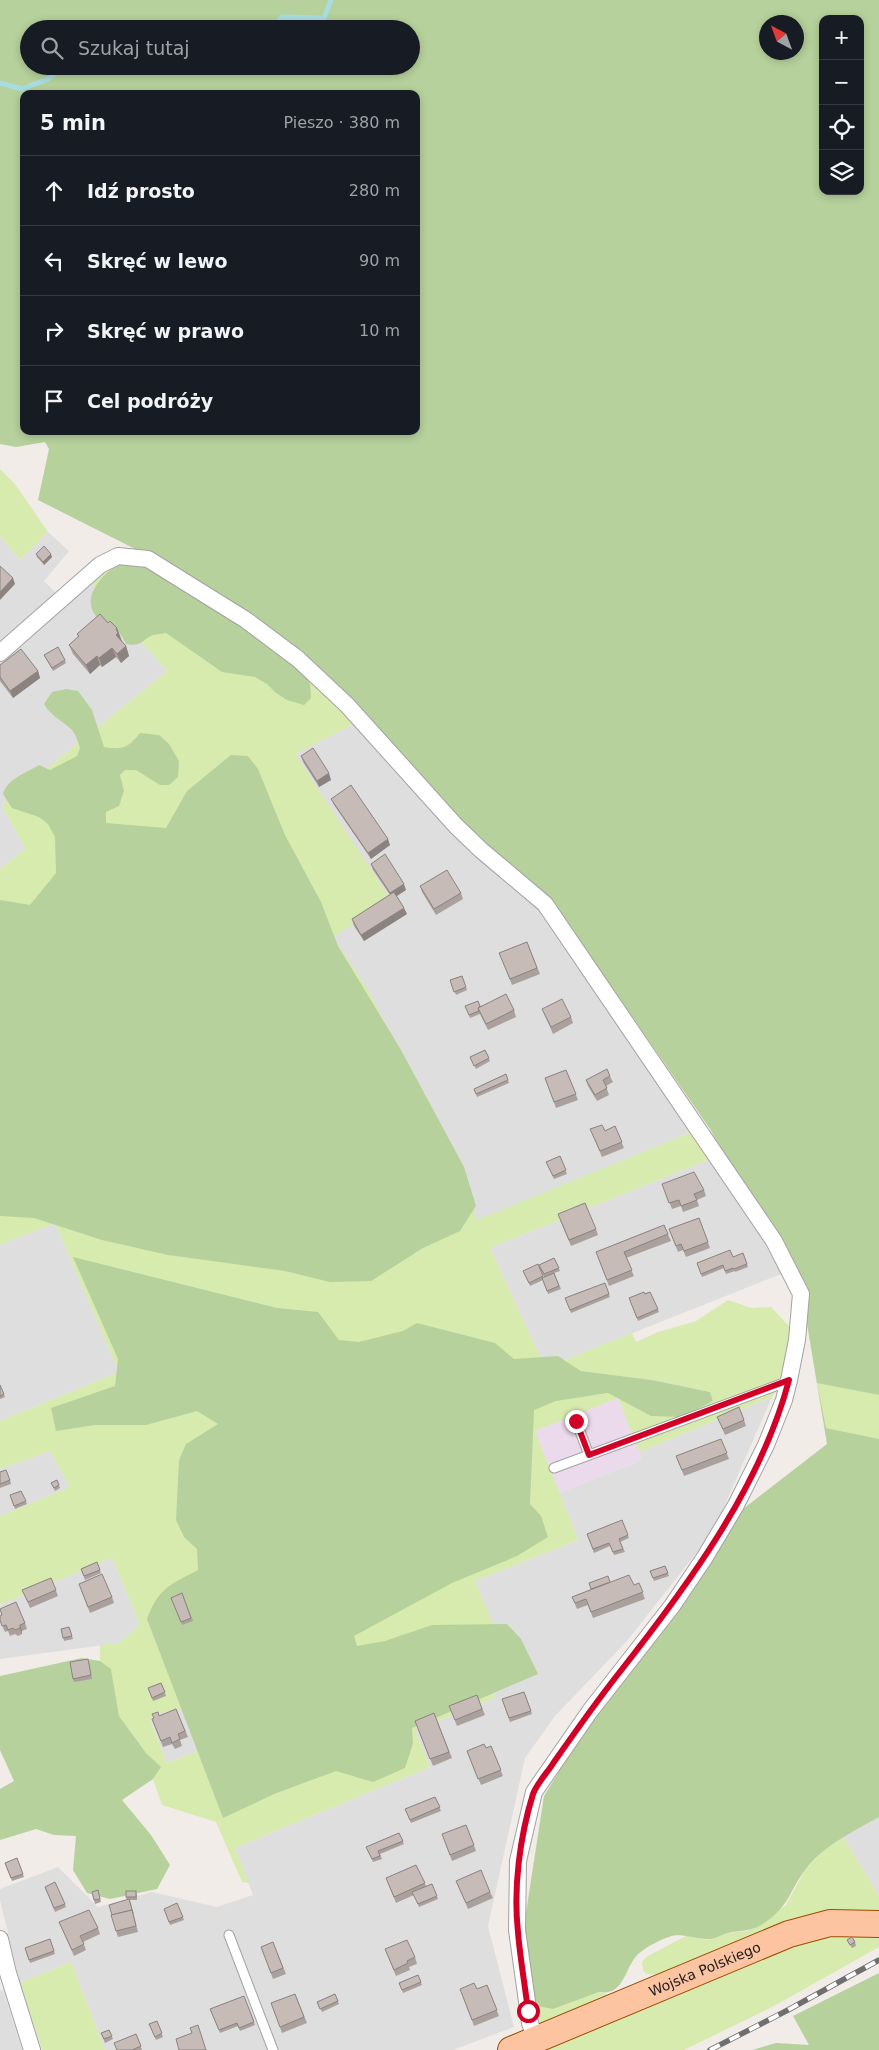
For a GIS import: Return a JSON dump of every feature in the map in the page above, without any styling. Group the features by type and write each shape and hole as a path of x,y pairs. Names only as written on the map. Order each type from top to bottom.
{"main road":[{"name":"Wojska Polskiego","path":"511,2050 788,1934 830,1923 879,1924"}],"street":[{"path":"0,653 100,565 118,556 148,559 246,620 298,659 347,705 456,826 481,850 545,904 774,1241 800,1294 797,1340 784,1400 766,1445 736,1505 705,1557 672,1606 590,1711 534,1792 518,1861 517,1930 530,2023 536,2040"},
{"path":"0,1939 8,1973 32,2050"}],"lane":[{"path":"554,1468 789,1380"},
{"path":"576,1421 589,1455"},
{"path":"228,1935 273,2050"}],"shaded area":[{"path":"48,532 69,551 44,581 56,593 89,580 167,671 2,805 25,849 0,869 0,536 20,560"},
{"path":"356,723 464,846 542,912 692,1132 477,1221 433,1116 332,937 390,900 294,754"},
{"path":"710,1159 786,1272 545,1368 490,1248"},
{"path":"55,1223 119,1372 0,1421 0,1245"},
{"path":"772,1397 713,1532 626,1642 555,1716 525,1758 488,1926 514,2027 453,2050 105,2050 71,1962 20,1983 0,1900 0,1889 58,1867 98,1907 152,1892 217,1907 253,1895 235,1848 430,1767 415,1730 495,1698 474,1643 496,1634 475,1581 578,1540 559,1493 642,1460 639,1452"},
{"path":"618,1398 642,1460 559,1493 535,1431"},
{"path":"50,1451 71,1487 0,1516 0,1469"},
{"path":"112,1558 140,1625 119,1643 0,1659 0,1605"},
{"path":"167,1671 198,1751 167,1763 136,1683"},
{"path":"879,1817 879,1896 843,1837"},
{"path":"3,1989 22,2050 0,2050 0,1991"}],"green space":[{"path":"0,0 879,0 879,1395 817,1383 826,1428 879,1439 879,1817 839,1840 821,1853 799,1878 783,1906 770,1919 749,1930 728,1933 709,1939 676,1935 663,1939 638,1954 618,1987 613,1990 599,1992 553,2009 536,2006 523,1932 544,1796 593,1716 743,1509 827,1444 802,1294 710,1129 555,905 473,838 358,707 145,554 38,500 49,449 45,442 16,447 0,444"},
{"path":"0,469 15,484 48,532 20,560 0,536"},
{"path":"135,560 217,606 311,677 356,723 295,754 391,900 333,937 369,992 433,1116 477,1220 692,1132 710,1159 490,1248 560,1400 609,1393 651,1416 713,1401 710,1392 652,1380 581,1371 565,1360 632,1333 636,1342 658,1332 696,1321 728,1300 751,1308 771,1307 789,1326 791,1344 786,1376 772,1397 639,1452 618,1398 535,1431 578,1540 475,1581 497,1634 474,1643 495,1698 415,1730 430,1767 235,1848 249,1883 242,1882 216,1822 162,1805 153,1779 160,1767 146,1753 119,1716 111,1670 100,1661 100,1645 119,1643 140,1625 112,1558 0,1605 0,1516 70,1487 50,1451 0,1469 0,1421 119,1372 55,1223 0,1245 0,869 25,849 2,805 167,671 89,580 110,564","holes":["182,1710 198,1751 167,1763 150,1720 165,1711"]},
{"path":"124,561 145,566 169,582 204,599 238,621 262,643 280,652 304,673 310,684 311,698 304,705 287,700 255,677 222,672 166,633 153,635 135,645 126,644 114,627 96,616 91,600 97,584 110,570"},
{"path":"66,689 78,691 92,710 104,747 125,747 140,733 159,735 169,744 179,761 178,777 169,785 160,785 136,770 125,770 120,775 124,791 119,806 106,812 106,823 166,828 187,791 231,755 248,756 258,769 285,835 321,902 338,946 401,1050 464,1167 476,1206 460,1231 423,1248 371,1281 330,1282 285,1271 168,1255 102,1240 34,1218 0,1216 0,900 30,905 56,873 55,837 48,824 39,817 12,808 3,794 8,784 39,765 50,770 77,756 80,748 74,733 56,718 44,704 52,692"},
{"path":"73,1257 277,1308 318,1312 339,1340 359,1342 403,1331 417,1323 495,1343 514,1359 558,1356 581,1371 652,1380 710,1392 713,1401 682,1417 651,1416 608,1393 556,1401 534,1410 530,1504 541,1516 548,1537 517,1556 452,1583 354,1636 357,1646 385,1641 432,1625 507,1624 521,1639 538,1674 412,1728 413,1743 405,1768 373,1782 336,1771 274,1794 223,1818 147,1619 151,1608 161,1593 180,1579 198,1570 197,1549 184,1537 176,1520 179,1460 186,1444 218,1424 197,1411 146,1425 95,1425 56,1431 51,1408 115,1386 118,1359"},
{"path":"817,1382 879,1395 879,1439 825,1428"},
{"path":"82,1658 100,1661 111,1669 119,1716 146,1753 161,1767 153,1779 122,1800 151,1835 170,1865 157,1889 110,1899 87,1893 73,1870 76,1836 54,1835 36,1829 0,1840 0,1789 14,1781 0,1750 0,1676"},
{"path":"843,1837 879,1896 879,1911 858,1910 804,1916 659,1975 646,1974 643,1970 642,1962 646,1957 686,1936 708,1940 729,1933 747,1931 759,1926 786,1905 805,1870 822,1852"},
{"path":"839,1935 879,1937 879,1947 774,2006 684,2050 545,2050 771,1954 803,1943"},
{"path":"71,1962 105,2050 42,2050 20,1983"},
{"path":"879,1973 879,2050 752,2050 776,2043 809,2045 793,2016"},
{"path":"599,1992 607,1994 601,2002 541,2025 536,2006 553,2009"}],"building":[{"path":"44,546 51,554 43,562 36,554"},
{"path":"0,566 13,578 0,592"},
{"path":"100,614 108,623 110,621 117,628 118,633 116,635 126,646 117,654 112,648 99,658 97,656 86,665 69,645 79,636 77,634"},
{"path":"58,647 65,660 52,668 44,655"},
{"path":"21,649 38,671 10,691 0,677 0,665"},
{"path":"313,748 329,773 317,781 301,756"},
{"path":"351,785 388,839 368,853 331,799"},
{"path":"385,854 404,884 390,893 371,864"},
{"path":"447,870 461,893 434,909 420,886"},
{"path":"394,892 404,908 361,935 352,919"},
{"path":"527,942 537,968 510,979 499,953"},
{"path":"462,976 466,987 454,992 450,980"},
{"path":"506,994 514,1010 486,1024 478,1008"},
{"path":"562,999 571,1017 551,1027 542,1009"},
{"path":"478,1001 479,1011 469,1015 465,1006"},
{"path":"485,1050 489,1058 474,1066 470,1057"},
{"path":"607,1069 610,1076 603,1080 607,1088 595,1095 586,1080"},
{"path":"566,1070 576,1094 554,1102 545,1078"},
{"path":"506,1074 508,1080 476,1094 474,1089"},
{"path":"602,1125 605,1131 615,1126 622,1142 600,1151 590,1129"},
{"path":"560,1156 566,1170 553,1176 546,1162"},
{"path":"694,1172 704,1190 694,1194 697,1200 681,1206 679,1200 669,1203 662,1184"},
{"path":"585,1203 596,1229 569,1240 558,1214"},
{"path":"699,1218 708,1242 684,1251 681,1244 676,1246 669,1229"},
{"path":"664,1225 668,1234 624,1252 632,1270 607,1280 596,1252"},
{"path":"730,1250 733,1257 743,1253 747,1264 725,1271 723,1265 701,1274 697,1263"},
{"path":"554,1258 559,1268 544,1274 539,1265"},
{"path":"538,1264 543,1276 529,1283 523,1271"},
{"path":"554,1273 559,1286 547,1291 542,1278"},
{"path":"605,1283 609,1294 570,1310 565,1298"},
{"path":"644,1292 645,1294 650,1292 658,1309 637,1318 629,1298"},
{"path":"0,1385 4,1394 0,1396"},
{"path":"739,1407 744,1420 723,1429 717,1417"},
{"path":"721,1439 727,1453 682,1470 676,1456"},
{"path":"6,1470 10,1480 0,1484 0,1472"},
{"path":"57,1480 59,1485 54,1488 51,1483"},
{"path":"21,1491 26,1501 14,1506 10,1495"},
{"path":"622,1520 628,1535 619,1539 623,1549 613,1552 609,1543 593,1549 587,1534"},
{"path":"97,1562 100,1570 84,1576 81,1569"},
{"path":"665,1566 668,1573 653,1578 650,1571"},
{"path":"102,1574 112,1597 88,1607 79,1584"},
{"path":"629,1575 634,1585 639,1583 643,1592 591,1612 586,1599 575,1603 572,1597"},
{"path":"608,1576 610,1582 591,1589 589,1583"},
{"path":"51,1578 56,1590 28,1602 22,1590"},
{"path":"182,1593 191,1618 181,1622 171,1598"},
{"path":"16,1602 25,1623 20,1625 20,1628 8,1630 6,1625 2,1626 0,1609"},
{"path":"69,1627 72,1636 63,1638 61,1629"},
{"path":"88,1659 91,1675 73,1679 70,1662"},
{"path":"161,1683 165,1692 152,1698 148,1688"},
{"path":"524,1692 531,1711 509,1718 502,1699"},
{"path":"477,1695 482,1709 455,1720 449,1706"},
{"path":"176,1709 185,1731 178,1734 180,1739 172,1743 170,1737 161,1741 152,1719 154,1718 152,1714 158,1712 159,1716"},
{"path":"434,1713 449,1752 430,1759 415,1721"},
{"path":"484,1744 486,1748 491,1746 501,1770 478,1779 467,1751"},
{"path":"435,1797 440,1807 410,1820 405,1809"},
{"path":"466,1825 474,1845 450,1855 442,1834"},
{"path":"399,1833 403,1841 378,1851 380,1856 372,1859 366,1847"},
{"path":"17,1858 23,1874 11,1878 5,1863"},
{"path":"416,1865 425,1883 394,1897 386,1878"},
{"path":"481,1870 490,1892 466,1903 456,1881"},
{"path":"55,1882 65,1904 54,1908 45,1887"},
{"path":"432,1884 437,1896 418,1904 412,1892"},
{"path":"98,1890 100,1899 94,1900 92,1892"},
{"path":"126,1891 136,1891 136,1897 126,1897"},
{"path":"129,1899 133,1913 132,1910 112,1915 109,1905"},
{"path":"177,1903 183,1917 169,1922 164,1909"},
{"path":"89,1910 98,1928 80,1936 84,1944 72,1950 59,1922"},
{"path":"132,1910 136,1926 116,1931 111,1915"},
{"path":"852,1937 855,1942 850,1945 847,1940"},
{"path":"50,1939 54,1951 29,1960 25,1948"},
{"path":"407,1940 415,1957 394,1970 385,1949"},
{"path":"273,1942 283,1968 271,1973 261,1947"},
{"path":"418,1975 421,1982 402,1990 399,1983"},
{"path":"474,1983 477,1989 487,1985 497,2010 472,2020 460,1989"},
{"path":"295,1994 304,2017 280,2027 271,2003"},
{"path":"335,1994 338,2001 320,2009 317,2002"},
{"path":"244,1996 254,2022 239,2028 237,2023 219,2030 210,2009"},
{"path":"157,2021 162,2033 155,2037 149,2024"},
{"path":"198,2025 206,2050 179,2050 176,2039 192,2033 190,2028"},
{"path":"109,2030 112,2036 104,2039 101,2033"},
{"path":"136,2034 141,2046 132,2050 117,2050 114,2043"}],"waterway":[{"path":"279,20 282,17 324,18 331,0"},
{"path":"0,83 22,89 48,79 53,75"}],"railway":[{"path":"710,2050 879,1960"}],"route":[{"path":"528,2011 517,1930 518,1861 534,1792 590,1711 672,1606 705,1557 736,1505 766,1445 784,1400 789,1380 589,1455 576,1421"}]}
